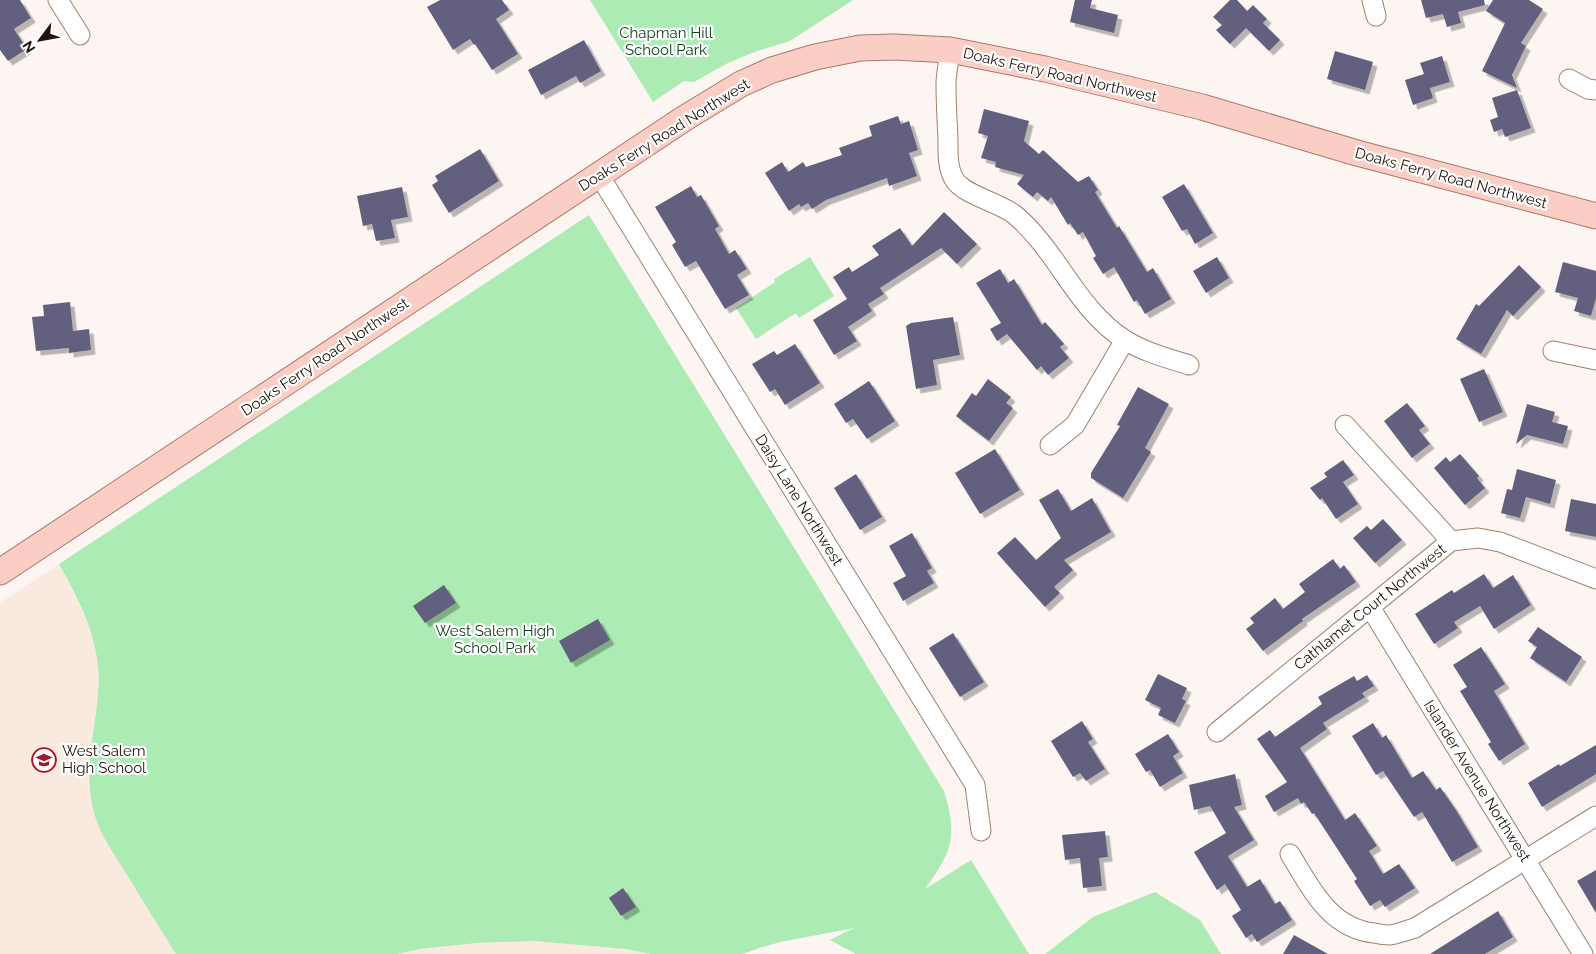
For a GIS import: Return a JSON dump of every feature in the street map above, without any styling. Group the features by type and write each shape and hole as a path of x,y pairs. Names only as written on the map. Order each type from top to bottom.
{"main road":[{"name":"Doaks Ferry Road Northwest","path":"0,572 599,175 741,84 772,70 815,57 860,48 894,47 950,50 1045,69 1202,107 1357,153 1596,216"}],"street":[{"path":"58,0 80,35"},
{"path":"950,50 946,92 949,164 954,180 965,190 986,199 1014,215 1056,261 1085,304 1125,340 1156,354 1189,365"},
{"path":"1568,79 1588,89 1596,90"},
{"name":"Daisy Lane Northwest","path":"599,175 975,785 981,831"},
{"path":"1050,445 1075,425 1125,340"},
{"path":"1553,351 1596,360"},
{"path":"1345,426 1451,541"},
{"name":"Cathlamet Court Northwest","path":"1217,732 1451,541 1478,538 1500,542 1596,579"},
{"name":"Islander Avenue Northwest","path":"1370,607 1583,954"},
{"path":"1290,854 1317,897 1330,913 1344,924 1364,932 1388,935 1415,928 1596,816"}],"shaded area":[{"name":"West Salem High School","path":"59,564 85,618 94,641 98,662 99,691 88,769 89,790 103,834 176,954 0,954 0,603"},
{"path":"533,941 626,949 650,954 398,954 420,949 477,943"}],"green space":[{"name":"Chapman Hill School Park","path":"590,0 853,0 790,41 757,51 728,63 694,82 684,81 653,102"},
{"name":"West Salem High School Park","path":"589,215 944,791 951,820 950,843 947,853 925,889 971,860 1029,954 856,954 830,940 854,928 780,942 743,954 650,954 626,949 533,941 477,943 420,949 398,954 176,954 102,834 95,818 89,779 89,764 98,693 97,658 89,625 59,564"},
{"path":"810,257 834,296 799,318 796,313 756,339 736,308 775,282 774,279"},
{"path":"1155,892 1200,920 1221,954 1045,954 1093,917"}],"building":[{"path":"0,0 20,0 31,18 14,29 27,49 8,61 0,50"},
{"path":"440,0 502,0 509,10 496,19 518,54 492,70 470,39 453,50 427,7"},
{"path":"1075,0 1092,0 1090,8 1118,15 1114,33 1070,22"},
{"path":"1230,0 1237,0 1247,11 1253,5 1267,19 1263,23 1280,40 1269,51 1246,28 1230,44 1216,30 1222,25 1213,17"},
{"path":"1421,0 1484,0 1485,5 1458,12 1461,23 1447,27 1443,14 1426,18"},
{"path":"1493,0 1529,0 1543,9 1521,43 1526,46 1512,75 1517,88 1482,71 1505,23 1486,11"},
{"path":"584,40 601,71 580,83 576,76 541,95 528,70"},
{"path":"1335,51 1373,62 1365,90 1327,79"},
{"path":"1442,56 1450,82 1430,88 1433,98 1413,105 1405,80 1424,74 1420,63"},
{"path":"1517,90 1531,128 1505,137 1502,129 1494,132 1490,120 1498,117 1492,98"},
{"path":"984,109 1029,121 1024,141 1039,154 1043,150 1078,182 1089,176 1098,190 1095,192 1117,228 1119,226 1147,272 1153,268 1171,299 1145,314 1137,300 1134,302 1114,267 1103,274 1093,258 1096,256 1083,232 1078,235 1070,223 1068,225 1051,197 1048,201 1037,192 1033,197 1017,184 1024,175 995,167 996,162 981,158 988,136 978,133"},
{"path":"898,116 901,124 909,121 918,150 909,153 917,176 889,186 887,178 826,200 812,209 808,203 801,207 799,204 789,211 765,173 782,162 788,172 803,162 806,167 842,155 839,148 872,136 869,126"},
{"path":"480,149 499,181 449,213 432,185 438,181 435,176"},
{"path":"1184,184 1213,233 1195,244 1187,229 1182,231 1162,197"},
{"path":"691,186 697,197 701,195 719,226 715,229 729,254 735,250 747,269 737,275 749,295 725,309 696,261 685,267 672,245 676,242 655,207"},
{"path":"402,187 408,217 391,220 395,238 376,241 372,224 363,226 357,196"},
{"path":"944,212 977,244 957,264 941,248 880,288 884,294 868,304 872,311 848,327 857,341 834,355 813,320 847,299 833,277 849,267 852,272 879,255 872,246 900,228 912,246"},
{"path":"1217,257 1229,278 1206,293 1193,271"},
{"path":"1563,262 1596,271 1596,298 1591,316 1574,311 1578,298 1555,292"},
{"path":"1519,265 1541,287 1513,316 1507,310 1481,354 1456,339 1476,304 1479,306"},
{"path":"1000,269 1008,283 1014,279 1042,325 1045,322 1064,344 1060,347 1069,358 1048,375 1041,366 1037,370 1007,334 997,341 990,329 1001,323 976,283"},
{"path":"70,302 73,331 89,329 91,350 69,353 69,348 36,351 32,317 44,316 43,305"},
{"path":"953,317 960,355 933,360 937,385 916,389 906,326 911,323"},
{"path":"795,344 820,383 785,405 775,389 770,392 752,364 774,351 777,355"},
{"path":"1484,369 1503,412 1479,422 1460,379"},
{"path":"988,379 1011,397 1006,403 1013,408 989,441 956,416 972,393 976,396"},
{"path":"869,381 895,421 867,439 853,419 846,423 834,404"},
{"path":"1138,387 1169,404 1145,448 1151,452 1123,498 1091,478 1091,473 1120,426 1117,425"},
{"path":"1407,403 1425,426 1419,430 1430,444 1412,458 1384,421"},
{"path":"1527,404 1555,412 1552,422 1568,426 1563,444 1527,435 1516,444"},
{"path":"995,449 1020,490 980,514 955,473"},
{"path":"1460,454 1479,476 1477,478 1485,488 1465,505 1434,468 1446,457 1450,462"},
{"path":"1343,460 1354,475 1343,482 1358,504 1336,519 1322,498 1320,500 1310,488 1327,477 1324,473"},
{"path":"1517,469 1556,480 1550,504 1526,497 1520,518 1501,513 1507,489 1512,490"},
{"path":"856,474 882,517 860,530 834,488"},
{"path":"1058,489 1071,511 1092,498 1111,532 1064,560 1073,570 1054,587 1060,593 1045,607 997,553 1015,537 1036,560 1061,538 1039,500"},
{"path":"1571,499 1596,504 1596,537 1565,531"},
{"path":"1383,519 1402,540 1375,563 1353,538 1367,526 1371,530"},
{"path":"912,533 932,568 927,571 934,583 903,601 893,583 906,576 889,546"},
{"path":"1333,559 1340,569 1344,565 1356,582 1302,619 1303,621 1263,651 1246,629 1254,623 1250,618 1275,598 1283,609 1305,592 1299,584"},
{"path":"1484,574 1493,588 1513,575 1531,605 1494,629 1480,606 1454,622 1458,628 1434,644 1415,614 1452,590 1454,593"},
{"path":"444,585 456,603 425,623 413,606"},
{"path":"598,619 610,640 571,663 559,641"},
{"path":"1538,627 1582,657 1566,682 1530,658 1537,647 1528,641"},
{"path":"953,633 984,682 960,697 929,648"},
{"path":"1481,647 1505,684 1494,691 1525,744 1499,761 1488,744 1491,742 1460,691 1467,687 1453,665"},
{"path":"1158,674 1187,688 1182,699 1186,701 1175,723 1158,715 1161,708 1145,700"},
{"path":"1367,675 1374,686 1362,693 1365,697 1323,723 1327,729 1300,748 1345,820 1355,813 1377,846 1369,851 1383,874 1399,864 1415,888 1385,907 1380,900 1370,906 1354,881 1357,879 1314,813 1312,814 1304,802 1301,804 1298,798 1274,812 1265,796 1287,782 1257,739 1270,730 1275,737 1322,704 1318,697 1354,676 1357,681"},
{"path":"1082,721 1093,739 1088,742 1105,769 1086,781 1080,773 1073,777 1051,741"},
{"path":"1373,723 1382,738 1386,735 1412,778 1423,771 1436,790 1440,787 1478,847 1452,862 1422,812 1414,817 1383,771 1376,775 1352,736"},
{"path":"1168,734 1179,752 1173,756 1183,773 1160,787 1150,770 1146,772 1135,754"},
{"path":"1596,745 1596,774 1542,807 1528,783"},
{"path":"1235,774 1242,805 1234,807 1254,840 1228,856 1247,887 1260,879 1275,904 1280,901 1292,920 1257,942 1252,934 1246,938 1232,916 1241,910 1225,884 1217,890 1194,852 1226,833 1210,806 1194,810 1189,785"},
{"path":"1105,831 1108,857 1099,858 1102,886 1083,888 1080,858 1065,860 1062,835"},
{"path":"1596,870 1596,913 1577,881"},
{"path":"623,888 636,907 621,916 609,898"},
{"path":"1498,911 1513,937 1485,954 1430,954"},
{"path":"1294,935 1328,954 1283,954"}],"place":[{"name":"West Salem High School","path":"44,760"}]}
